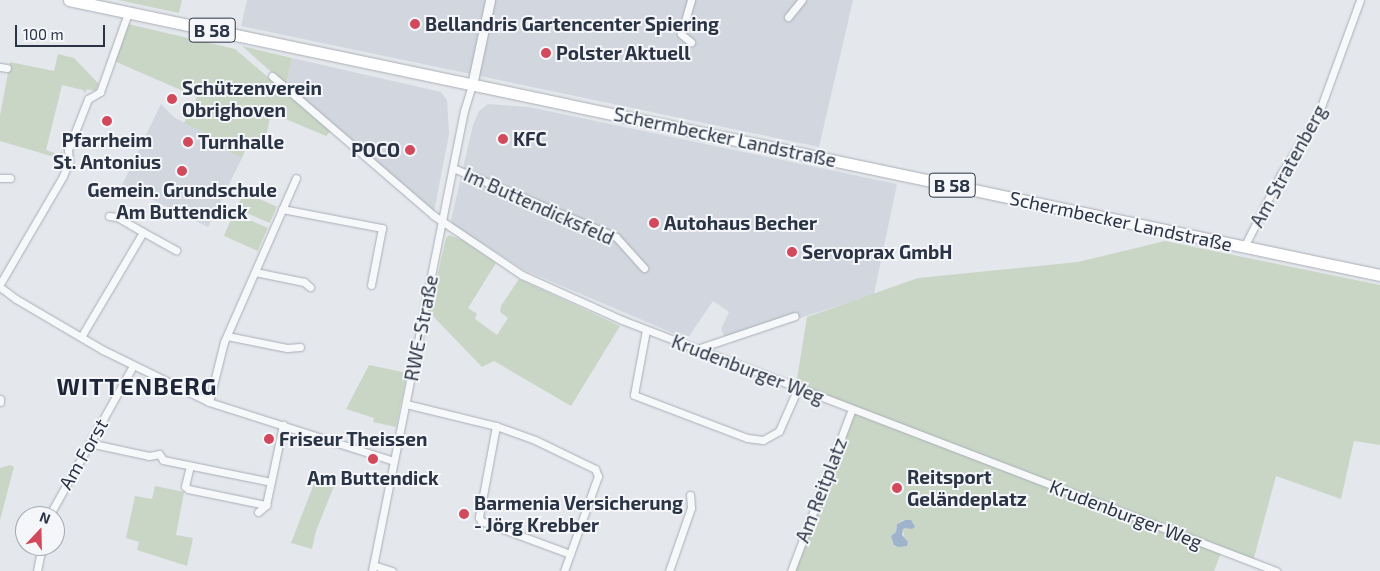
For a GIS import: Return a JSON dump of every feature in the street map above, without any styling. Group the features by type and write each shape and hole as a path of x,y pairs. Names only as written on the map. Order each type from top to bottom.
{"main road":[{"name":"Schermbecker Landstraße","path":"69,0 1380,275"}],"street":[{"path":"472,85 490,0"},
{"path":"691,0 681,34 691,42"},
{"path":"788,17 802,0"},
{"name":"Am Stratenberg","path":"1244,247 1282,172 1318,115 1360,0"},
{"path":"128,13 100,92 88,99 68,150 69,161 63,176 0,285 16,299 81,337 133,366 209,402 394,461"},
{"name":"Krudenburger Weg","path":"272,76 442,222 452,226 522,275 646,330 1276,571"},
{"name":"RWE-Straße","path":"373,568 464,111 472,85"},
{"name":"Im Buttendicksfeld","path":"453,168 616,237 644,268"},
{"path":"0,178 10,178"},
{"path":"209,402 227,336 296,178"},
{"path":"282,209 382,228 371,285"},
{"path":"109,216 118,217 176,250"},
{"path":"81,337 143,232"},
{"path":"255,272 304,282 310,287"},
{"path":"697,349 795,316"},
{"path":"646,330 634,395 747,438 758,440 769,438 778,431 798,388"},
{"path":"227,336 287,348 300,347"},
{"name":"Am Forst","path":"55,506 133,366"},
{"path":"406,404 496,426 565,453 597,472 564,571"},
{"name":"Am Reitplatz","path":"791,571 852,409"},
{"path":"258,512 266,505 283,425"},
{"path":"496,426 479,517 481,521 570,554"},
{"path":"89,443 149,456 159,454 163,460 271,482"},
{"path":"190,466 186,486 188,489 266,505"},
{"path":"668,571 691,508 690,495"},
{"path":"37,571 40,556"},
{"path":"373,568 392,571"}],"shaded area":[{"path":"247,0 853,0 819,147 241,26"},
{"path":"292,58 441,92 447,100 449,134 434,212 286,85"},
{"name":"Gemein. Grundschule Am Buttendick","path":"161,104 175,118 209,135 207,141 242,158 208,227 122,185"},
{"path":"488,104 529,107 897,184 874,294 727,342 721,329 729,312 713,301 687,339 524,270 454,225 451,220 473,125 479,111"}],"green space":[{"path":"118,0 182,0 179,13"},
{"path":"128,24 235,49 331,131 326,136 271,113 266,137 261,149 248,144 242,158 206,141 209,135 184,123 197,97 114,61"},
{"path":"242,46 292,58 286,85"},
{"path":"58,54 74,58 99,84 95,91 87,89 85,93 83,90 62,85 46,150 57,154 62,152 62,156 58,158 0,141 0,116 10,62 54,71"},
{"path":"244,192 277,207 270,223 237,208"},
{"path":"234,213 268,228 258,251 224,236"},
{"path":"449,235 462,240 496,263 468,308 477,314 475,319 497,335 508,318 500,312 501,306 519,279 620,326 571,406 494,361 482,367 429,312 446,238"},
{"path":"1165,241 1380,285 1380,445 1354,441 1341,499 1276,476 1252,565 1221,553 1214,571 792,571 852,410 796,385 807,317 918,278 1078,262","holes":["907,520 903,529 904,539 891,536 896,532 897,524"]},
{"path":"369,365 407,373 396,427 373,422 374,418 346,409"},
{"path":"10,465 14,467 0,520 0,468"},
{"path":"315,481 334,486 316,531 312,549 291,543"},
{"path":"155,486 184,492 176,535 193,538 187,566 137,550 139,542 126,538 135,496 152,499"}],"water":[{"path":"905,520 911,520 915,527 903,529 902,535 908,542 907,546 898,547 894,545 891,536 896,532 897,524"}],"place":[{"name":"Bellandris Gartencenter Spiering","path":"415,24"},
{"name":"Polster Aktuell","path":"546,53"},
{"name":"Schützenverein Obrighoven","path":"172,99"},
{"name":"Pfarrheim St. Antonius","path":"107,121"},
{"name":"KFC","path":"503,139"},
{"name":"Turnhalle","path":"188,142"},
{"name":"POCO","path":"410,150"},
{"name":"Gemein. Grundschule Am Buttendick","path":"182,171"},
{"name":"Autohaus Becher","path":"654,223"},
{"name":"Servoprax GmbH","path":"792,252"},
{"name":"Friseur Theissen","path":"269,439"},
{"name":"Am Buttendick","path":"373,459"},
{"name":"Reitsport Geländeplatz","path":"897,488"},
{"name":"Barmenia Versicherung - Jörg Krebber","path":"464,514"}],"district":[{"name":"WITTENBERG","path":"137,386"}]}
